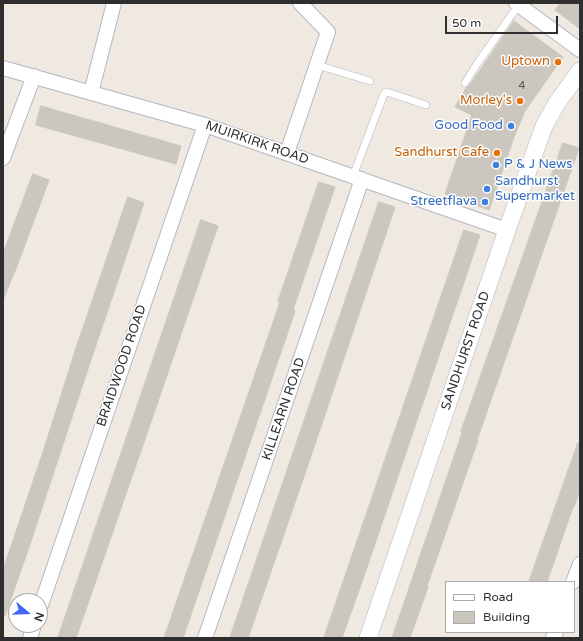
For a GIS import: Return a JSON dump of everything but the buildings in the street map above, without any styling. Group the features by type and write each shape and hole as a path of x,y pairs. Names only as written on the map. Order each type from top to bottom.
{"street":[{"path":"91,93 114,3"},
{"path":"287,153 328,32 300,3"},
{"path":"518,4 580,50"},
{"name":"MUIRKIRK ROAD","path":"3,68 205,125 507,230"},
{"name":"SANDHURST ROAD","path":"368,638 507,230 546,122 557,102 580,71"},
{"path":"3,158 34,76"},
{"name":"BRAIDWOOD ROAD","path":"45,593 205,125"},
{"name":"KILLEARN ROAD","path":"205,638 358,178"},
{"path":"574,581 580,564"}],"lane":[{"path":"465,84 518,4"},
{"path":"317,65 370,81"},
{"path":"358,178 384,94 387,92 426,105"}],"place":[{"name":"Uptown","path":"558,62"},
{"name":"Morley's","path":"520,101"},
{"name":"Good Food","path":"511,126"},
{"name":"Sandhurst Cafe","path":"497,153"},
{"name":"P & J News","path":"496,165"},
{"name":"Sandhurst Supermarket","path":"487,189"},
{"name":"Streetflava","path":"485,202"}]}
